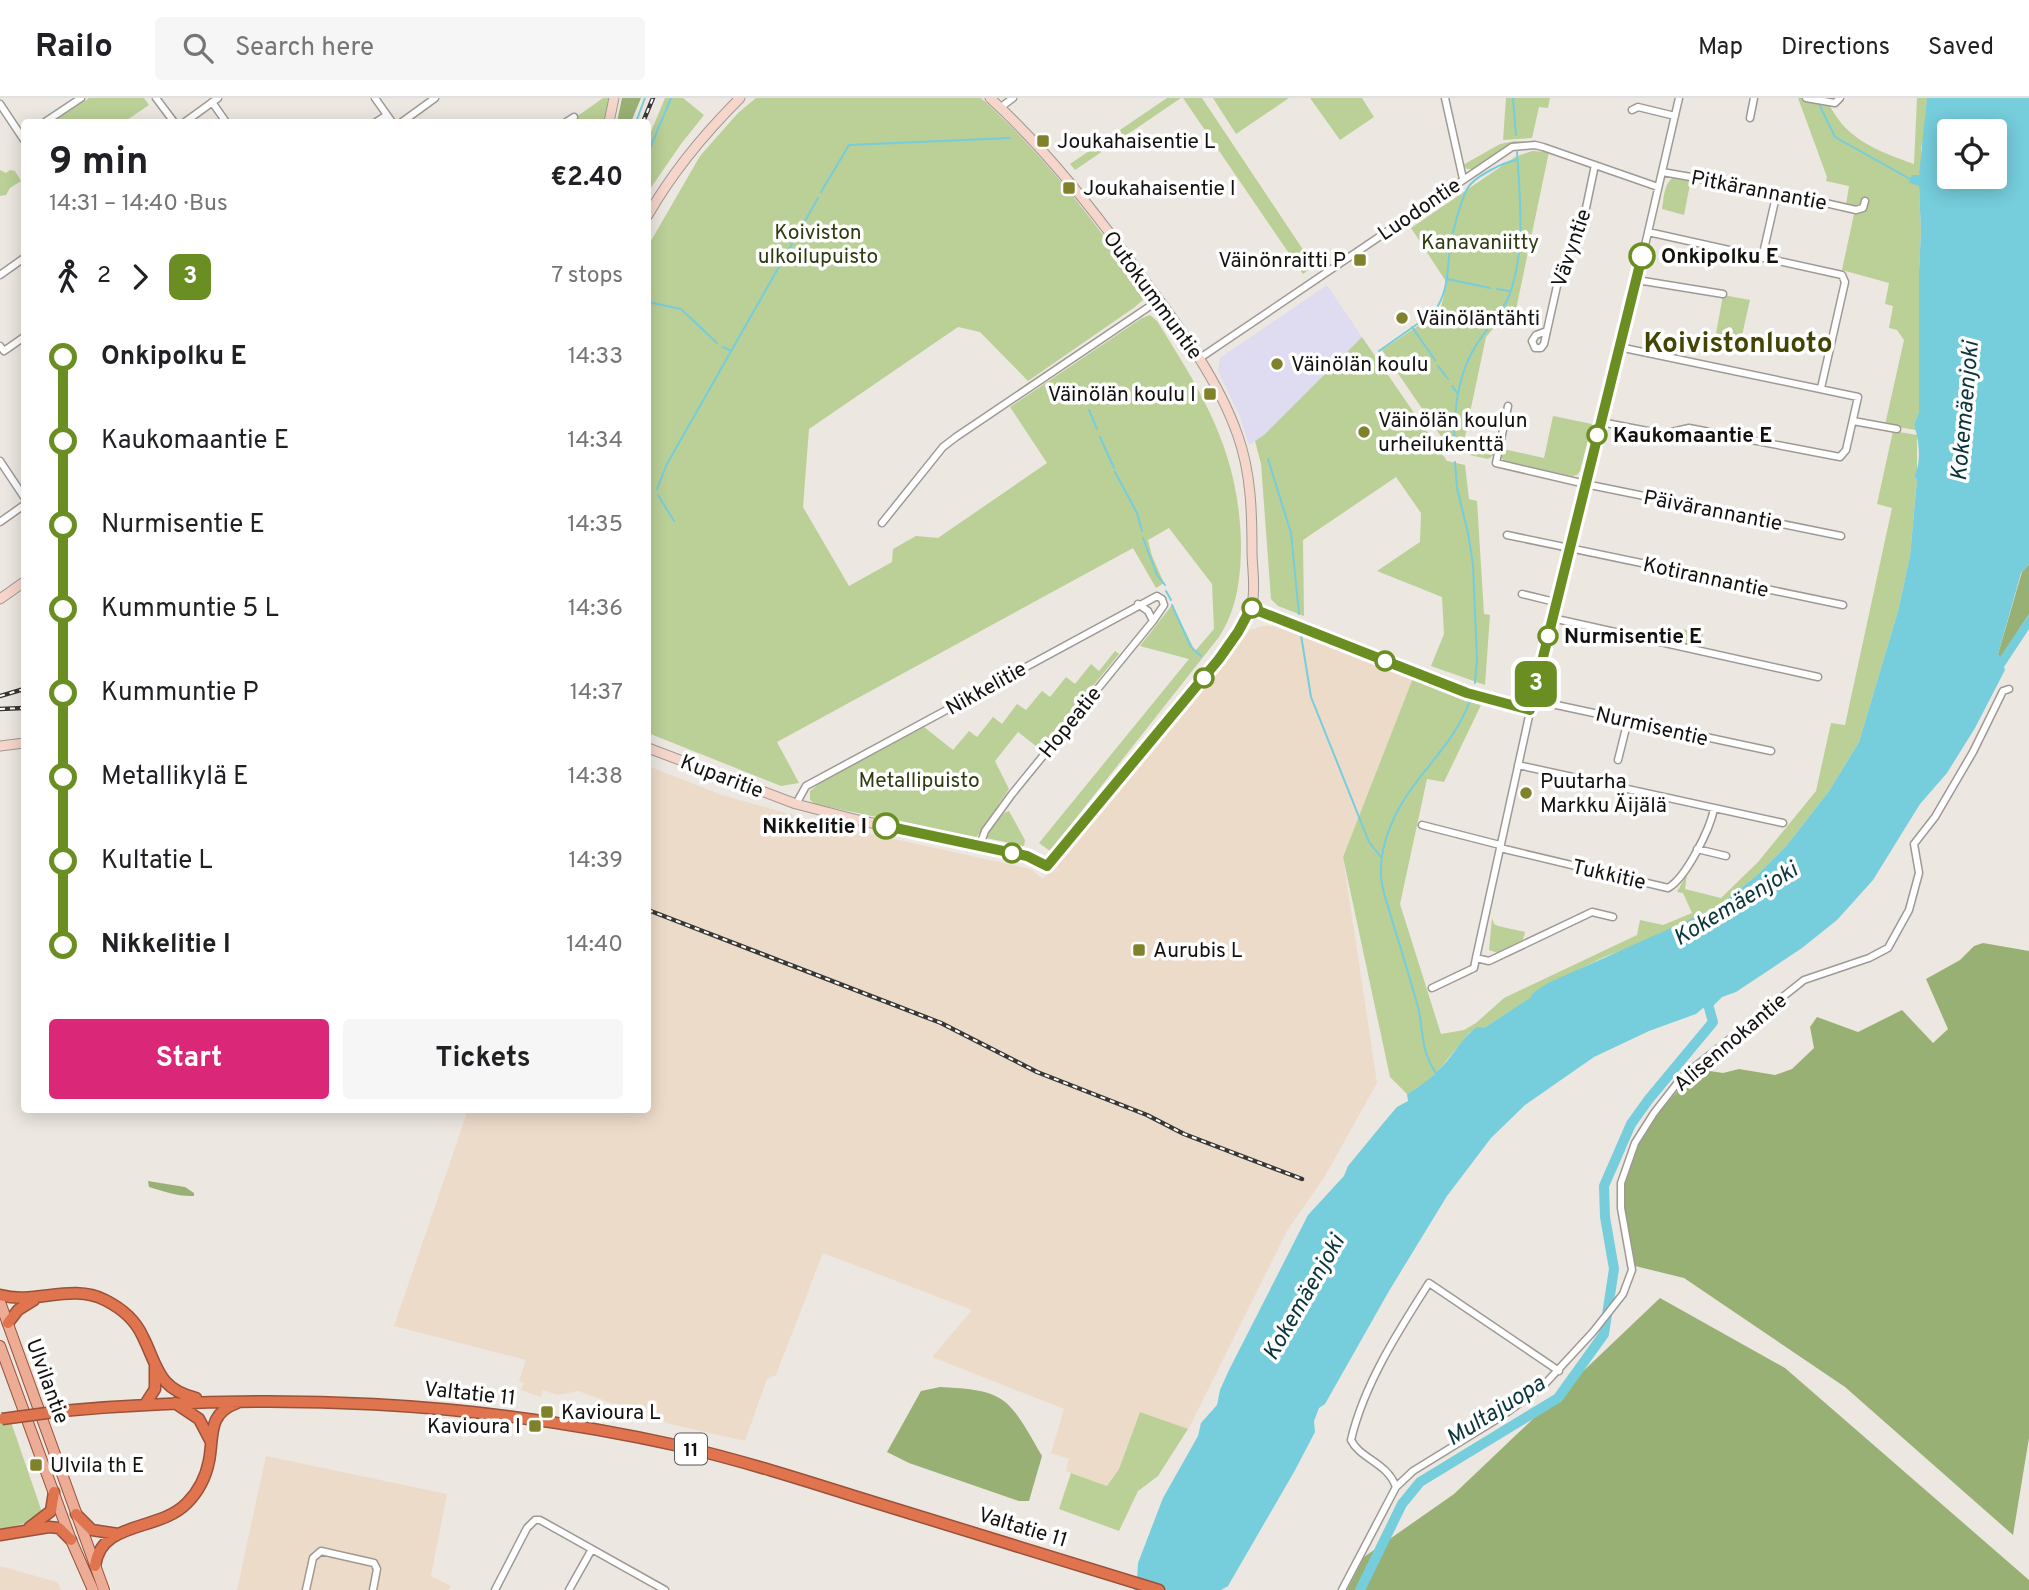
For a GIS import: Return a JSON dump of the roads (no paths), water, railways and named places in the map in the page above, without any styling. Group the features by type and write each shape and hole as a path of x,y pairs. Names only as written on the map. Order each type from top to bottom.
{"highway":[{"path":"0,1295 14,1299 78,1293 104,1299 134,1323 164,1380 175,1391 209,1401"},
{"path":"8,1324 18,1310 36,1298"},
{"path":"146,1403 155,1389 155,1365"},
{"path":"95,1566 96,1556 103,1544 118,1534 164,1520 190,1501 206,1471 214,1423 221,1411 243,1400"},
{"name":"Valtatie 11","path":"1,1419 146,1403 313,1400 439,1408 575,1425 686,1448 793,1477 1159,1590"},
{"path":"173,1402 199,1419 210,1440"},
{"path":"27,1529 51,1511 54,1492"},
{"path":"76,1514 92,1530 118,1534"},
{"path":"0,1535 27,1529 59,1528 71,1540"}],"main road":[{"name":"Ulvilantie","path":"0,1302 104,1590"},
{"name":"Ulvilantie","path":"0,1346 71,1540 93,1590"}],"street":[{"path":"50,119 82,98"},
{"path":"156,98 172,119"},
{"path":"375,98 390,119"},
{"path":"405,119 435,98"},
{"path":"610,119 614,98"},
{"path":"651,210 663,189 707,131 740,98"},
{"name":"Outokummuntie","path":"990,98 1069,181 1159,300 1199,358 1233,423 1248,475 1252,515 1251,608"},
{"path":"1001,107 1013,98"},
{"path":"1445,98 1463,179"},
{"path":"1432,988 1474,968 1555,602 1637,280 1679,98"},
{"path":"1750,118 1754,98"},
{"path":"1806,98 1838,101"},
{"path":"189,119 215,100 224,119"},
{"path":"0,104 21,134"},
{"path":"1632,110 1638,107 1675,116"},
{"path":"381,119 387,115"},
{"name":"Luodontie","path":"1199,358 1503,152 1524,145 1543,147 1658,187"},
{"name":"Vävyntie","path":"1547,331 1561,268 1582,227 1595,165"},
{"name":"Pitkärannantie","path":"1662,172 1777,192 1856,210 1863,208 1866,201"},
{"path":"1762,258 1777,192"},
{"path":"1648,233 1842,275 1845,282 1821,388"},
{"path":"0,275 21,260"},
{"path":"1637,280 1723,294"},
{"path":"882,523 943,447 1159,300"},
{"path":"0,346 4,351 21,339"},
{"path":"1601,422 1662,434 1689,429 1840,457 1846,450 1853,421 1858,397 1619,347"},
{"name":"Päivärannantie","path":"1508,406 1496,463 1585,484 1841,536"},
{"path":"1853,421 1897,429"},
{"path":"0,461 21,492"},
{"path":"0,522 21,507"},
{"name":"Kotirannantie","path":"1507,535 1843,605"},
{"path":"0,599 21,584"},
{"path":"1522,594 1555,602"},
{"path":"1157,596 1162,599 1164,605 1153,621 1148,611 1138,604 1157,596"},
{"name":"Nikkelitie","path":"796,804 806,786 1138,604"},
{"path":"1251,608 1467,693 1530,710"},
{"name":"Kuparitie","path":"651,749 796,804 1027,856 1047,866 1219,659 1251,608"},
{"path":"1552,618 1818,677"},
{"name":"Hopeatie","path":"980,845 985,831 1012,794 1153,621"},
{"name":"Alisennokantie","path":"1342,1590 1396,1487 1413,1471 1500,1418 1543,1386 1559,1371 1622,1294 1629,1280 1631,1262 1621,1208 1620,1183 1635,1143 1682,1077 1804,980 1869,958 1888,948 1909,910 1919,873 1914,844 1935,817 1973,752 2003,691 2009,690"},
{"name":"Nurmisentie","path":"1532,700 1771,751"},
{"path":"1618,760 1628,720"},
{"path":"0,746 21,743"},
{"path":"1518,765 1783,823"},
{"name":"Tukkitie","path":"1500,846 1668,888 1676,884 1697,849 1711,823 1714,809"},
{"path":"1422,825 1500,846"},
{"path":"1697,849 1726,856"},
{"path":"1476,958 1489,961 1592,912 1613,917"},
{"path":"1396,1487 1384,1468 1359,1450 1351,1440 1370,1388 1429,1283 1559,1371"},
{"path":"495,1590 527,1528 535,1520 546,1522 664,1590"},
{"path":"569,1590 592,1549"},
{"path":"306,1590 313,1558 321,1551 374,1563 377,1569 373,1590"},
{"path":"644,1590 649,1581"}],"water":[{"name":"Kokemäenjoki","path":"1927,98 2029,98 2029,564 2021,573 1998,654 2000,657 2029,614 2029,629 2004,667 2005,670 1975,728 1947,773 1920,804 1873,880 1837,920 1802,948 1736,992 1722,997 1709,1010 1703,1008 1696,1014 1649,1031 1594,1057 1525,1105 1491,1138 1447,1196 1325,1404 1319,1408 1314,1421 1315,1432 1228,1586 1221,1590 1134,1590 1138,1563 1163,1498 1198,1436 1201,1423 1217,1405 1229,1370 1308,1215 1344,1176 1348,1166 1397,1107 1408,1101 1407,1094 1438,1071 1477,1027 1484,1028 1548,983 1716,908 1756,876 1787,845 1829,791 1859,742 1898,611 1910,556 1917,480 1914,476 1919,458 1914,425 1919,412 1921,232 1919,186 1909,183 1912,175 1919,175"}],"waterway":[{"path":"637,119 645,98"},
{"path":"651,146 671,98"},
{"path":"1513,98 1516,135"},
{"path":"1820,106 1835,137 1910,179"},
{"path":"821,192 849,145 1010,138"},
{"path":"1454,449 1457,400 1466,365 1475,347 1505,304 1518,261 1520,224 1517,152"},
{"path":"1379,351 1433,313 1442,298 1453,233 1459,209 1470,184 1489,171 1517,160"},
{"path":"657,489 667,464 818,198"},
{"path":"1447,279 1490,288"},
{"path":"1497,289 1509,291"},
{"path":"651,303 681,309 717,343"},
{"path":"1412,327 1435,360"},
{"path":"723,347 731,351"},
{"path":"1438,366 1448,379"},
{"path":"1452,386 1457,393"},
{"path":"1089,410 1097,429"},
{"path":"1100,437 1114,468"},
{"path":"1268,459 1291,533 1299,614"},
{"path":"1455,462 1457,488 1473,565 1477,659 1475,683"},
{"path":"1115,472 1137,513 1142,531"},
{"path":"658,495 674,521"},
{"path":"1143,538 1157,575 1165,585"},
{"path":"1166,591 1171,600"},
{"path":"1172,605 1191,647 1201,656"},
{"path":"1301,635 1311,697 1369,842 1380,856"},
{"path":"1436,1073 1425,1049 1418,1007 1384,893 1382,858 1388,832 1403,801 1455,731 1470,700"},
{"name":"Multajuopa","path":"1360,1590 1402,1504 1420,1482 1558,1398 1604,1334 1614,1269 1605,1217 1604,1186 1631,1124 1713,1022 1706,997"}],"railway":[{"path":"644,119 653,98"},
{"path":"0,696 21,690"},
{"path":"0,709 21,708"},
{"path":"651,911 941,1023 1037,1072 1147,1115 1184,1134 1302,1179"}],"place":[{"name":"Joukahaisentie L","path":"1043,141"},
{"name":"Joukahaisentie I","path":"1069,188"},
{"name":"Onkipolku E","path":"1642,256"},
{"name":"Väinönraitti P","path":"1360,260"},
{"name":"Väinöläntähti","path":"1402,318"},
{"name":"Väinölän koulu","path":"1277,364"},
{"name":"Väinölän koulu I","path":"1210,394"},
{"name":"Väinölän koulun urheilukenttä","path":"1364,432"},
{"name":"Kaukomaantie E","path":"1597,435"},
{"name":"Nurmisentie E","path":"1548,636"},
{"name":"Puutarha Markku Äijälä","path":"1526,793"},
{"name":"Nikkelitie I","path":"886,826"},
{"name":"Aurubis L","path":"1139,950"},
{"name":"Kavioura L","path":"547,1412"},
{"name":"Kavioura I","path":"535,1426"},
{"name":"Ulvila th E","path":"36,1465"}],"district":[{"name":"Koivistonluoto","path":"1738,342"}],"park label":[{"name":"Kanavaniitty","path":"1480,242"},
{"name":"Koiviston ulkoilupuisto","path":"818,244"},
{"name":"Metallipuisto","path":"919,780"}]}
